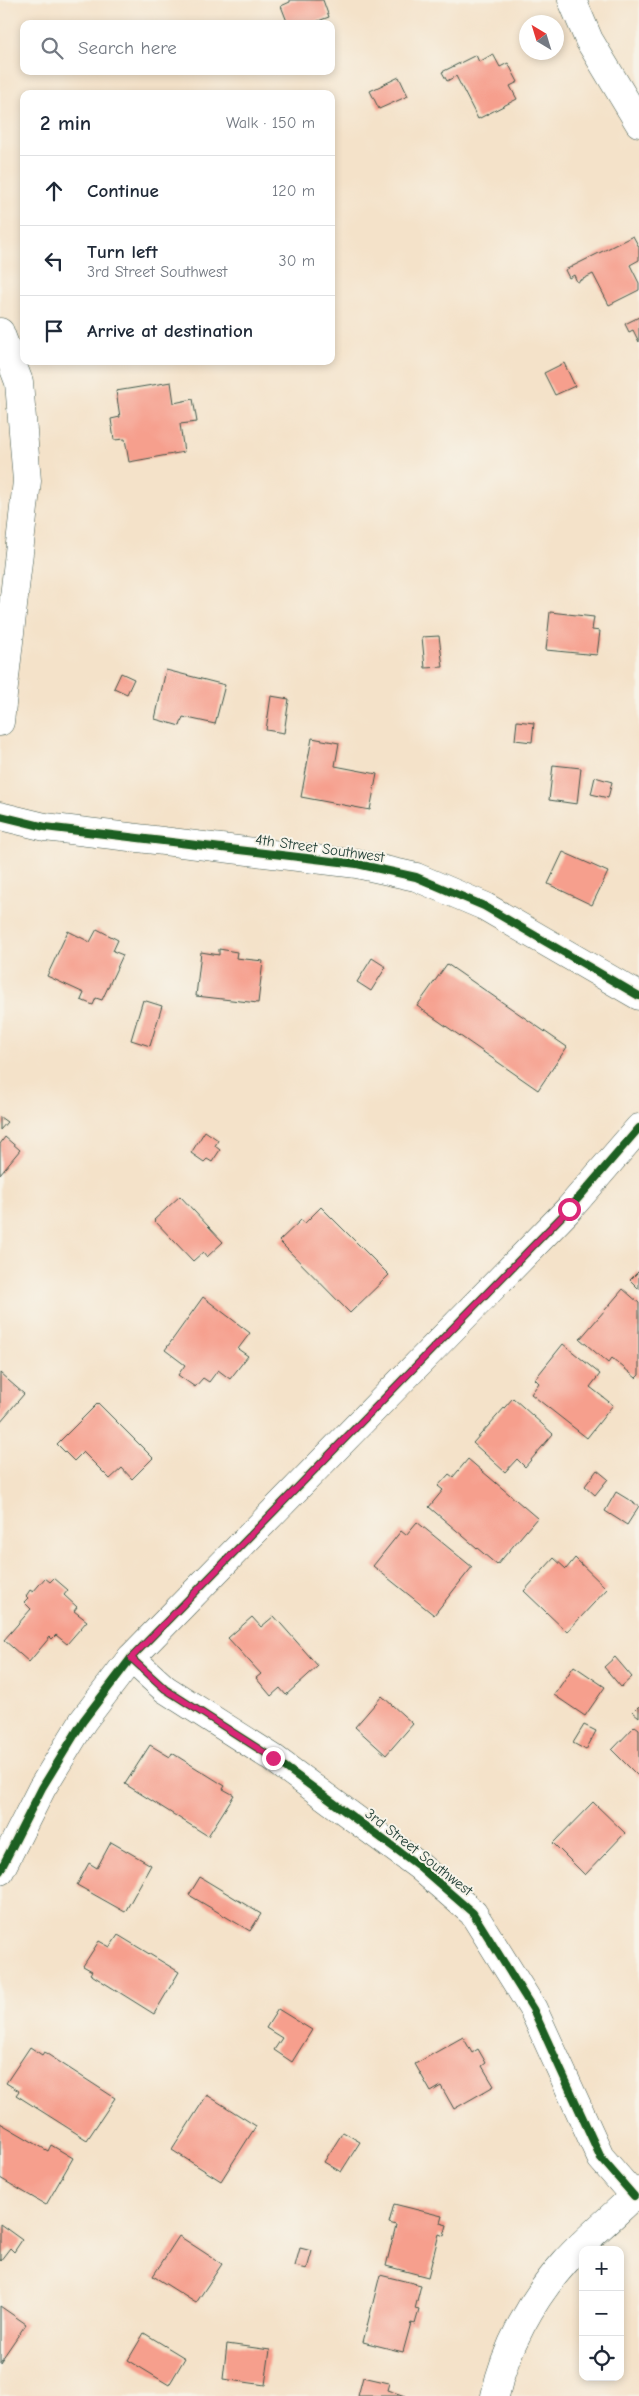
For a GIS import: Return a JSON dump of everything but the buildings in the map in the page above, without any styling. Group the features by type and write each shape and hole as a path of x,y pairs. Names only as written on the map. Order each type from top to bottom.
{"street":[{"path":"572,0 588,40 639,123"},
{"path":"0,332 19,382 27,481 0,722"},
{"name":"4th Street Southwest","path":"0,816 46,827 357,864 416,877 484,906 639,996"},
{"path":"0,1871 42,1788 83,1721 131,1658 569,1209 639,1128"},
{"name":"3rd Street Southwest","path":"131,1658 165,1689 273,1758 419,1866 474,1913 533,2009 601,2158 636,2194"},
{"path":"495,2396 500,2376 529,2311 565,2262 636,2194"}],"cycle path":[{"path":"0,816 45,827 357,864 416,877 484,906 639,996"},
{"path":"0,1871 42,1788 83,1721 131,1658 569,1209 639,1128"},
{"path":"131,1658 165,1689 273,1758 419,1866 473,1913 533,2009 601,2158 634,2196"}],"route":[{"path":"273,1758 165,1689 131,1658 569,1209"}]}
